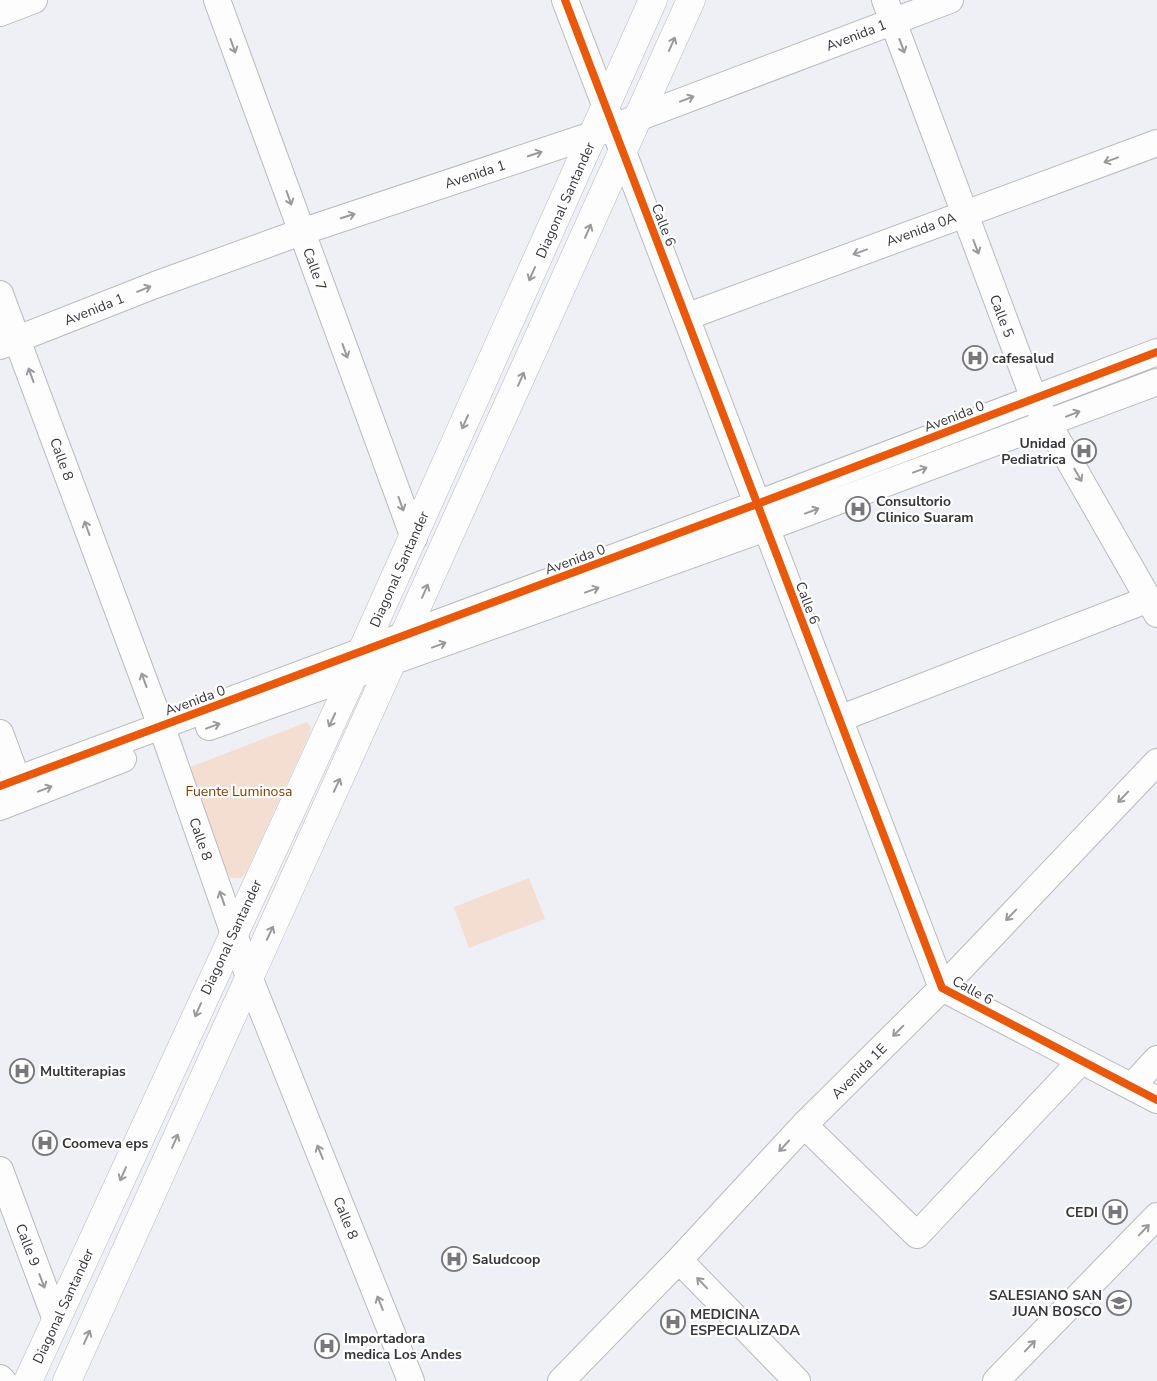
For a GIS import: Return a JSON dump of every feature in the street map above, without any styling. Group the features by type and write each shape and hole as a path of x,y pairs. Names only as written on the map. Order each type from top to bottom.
{"main road":[{"name":"Diagonal Santander","path":"28,1381 604,122 653,0"},
{"path":"67,1381 692,0"}],"street":[{"path":"0,13 34,0"},
{"name":"Calle 7","path":"217,0 414,538"},
{"name":"Calle 6","path":"565,0 604,122 623,152 942,988 1157,1100"},
{"name":"Avenida 1","path":"9,343 155,285 604,122 641,116 889,11 950,0"},
{"name":"Calle 5","path":"889,11 1034,399 1153,607"},
{"name":"Avenida 0A","path":"686,317 1157,143"},
{"name":"Calle 8","path":"0,294 9,343 164,734 249,977 411,1381"},
{"name":"Avenida 0","path":"8,783 164,734 358,663 405,635 1157,352"},
{"name":"Avenida 0","path":"358,663 394,662 766,528 1157,382"},
{"path":"839,719 1153,607"},
{"path":"0,733 8,783"},
{"name":"Avenida 0","path":"0,806 164,734"},
{"name":"Avenida 1E","path":"561,1381 679,1260 804,1125 942,988 1157,762"},
{"path":"1132,1086 1157,1059"},
{"path":"804,1125 917,1235 1081,1061"},
{"name":"Calle 9","path":"0,1170 56,1320"},
{"path":"996,1381 1157,1216"},
{"path":"679,1260 797,1381"},
{"path":"0,1378 3,1381"}],"green space":[{"name":"Fuente Luminosa","path":"307,722 311,727 310,733 246,872 241,878 231,878 226,870 188,768"},
{"path":"529,878 545,919 469,948 454,907"}],"cycle path":[{"path":"565,0 942,988 1157,1100"},
{"path":"0,786 757,504 1157,352"}],"place":[{"name":"cafesalud","path":"975,358"},
{"name":"Unidad Pediatrica","path":"1084,451"},
{"name":"Consultorio Clinico Suaram","path":"858,509"},
{"name":"Multiterapias","path":"22,1071"},
{"name":"Coomeva eps","path":"45,1143"},
{"name":"CEDI","path":"1115,1212"},
{"name":"Saludcoop","path":"454,1259"},
{"name":"SALESIANO SAN JUAN BOSCO","path":"1119,1303"},
{"name":"MEDICINA ESPECIALIZADA","path":"673,1322"},
{"name":"Importadora medica Los Andes","path":"327,1346"}]}
